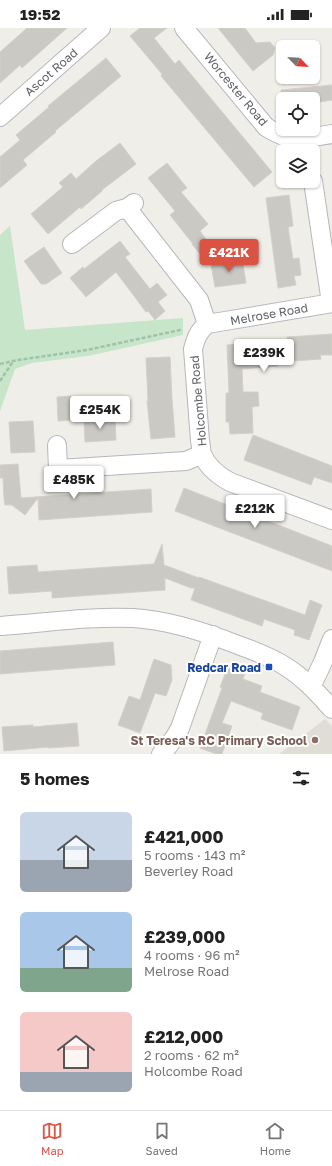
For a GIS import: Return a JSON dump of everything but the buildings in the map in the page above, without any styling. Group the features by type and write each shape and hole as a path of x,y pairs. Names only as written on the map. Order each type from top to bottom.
{"street":[{"name":"Ascot Road","path":"0,117 101,28"},
{"name":"Worcester Road","path":"184,28 266,127 279,135 293,138 306,144"},
{"name":"Worcester Road","path":"310,144 332,134"},
{"path":"314,188 332,303"},
{"path":"72,244 116,211 130,205 199,300 202,329"},
{"name":"Melrose Road","path":"202,329 332,303"},
{"name":"Holcombe Road","path":"202,329 193,349 200,441 202,454 210,466 220,477 230,482 332,520"},
{"path":"57,445 58,469 186,461 202,454"},
{"path":"0,626 90,619 133,618 174,624 213,635 262,654 288,668 312,687 332,709"},
{"path":"161,754 168,748 180,728 213,635"},
{"path":"312,687 332,639"}],"path":[{"path":"0,364 14,360 87,350 180,330 202,329"},
{"path":"0,381 14,360"}],"shaded area":[{"name":"St Teresa's RC Primary School","path":"325,719 332,726 332,754 279,754"}],"green space":[{"path":"10,226 25,330 183,318 183,335 88,356 32,363 15,369 0,411 0,235"}],"place":[{"name":"Redcar Road","path":"269,667"},
{"name":"St Teresa's RC Primary School","path":"315,740"}]}
